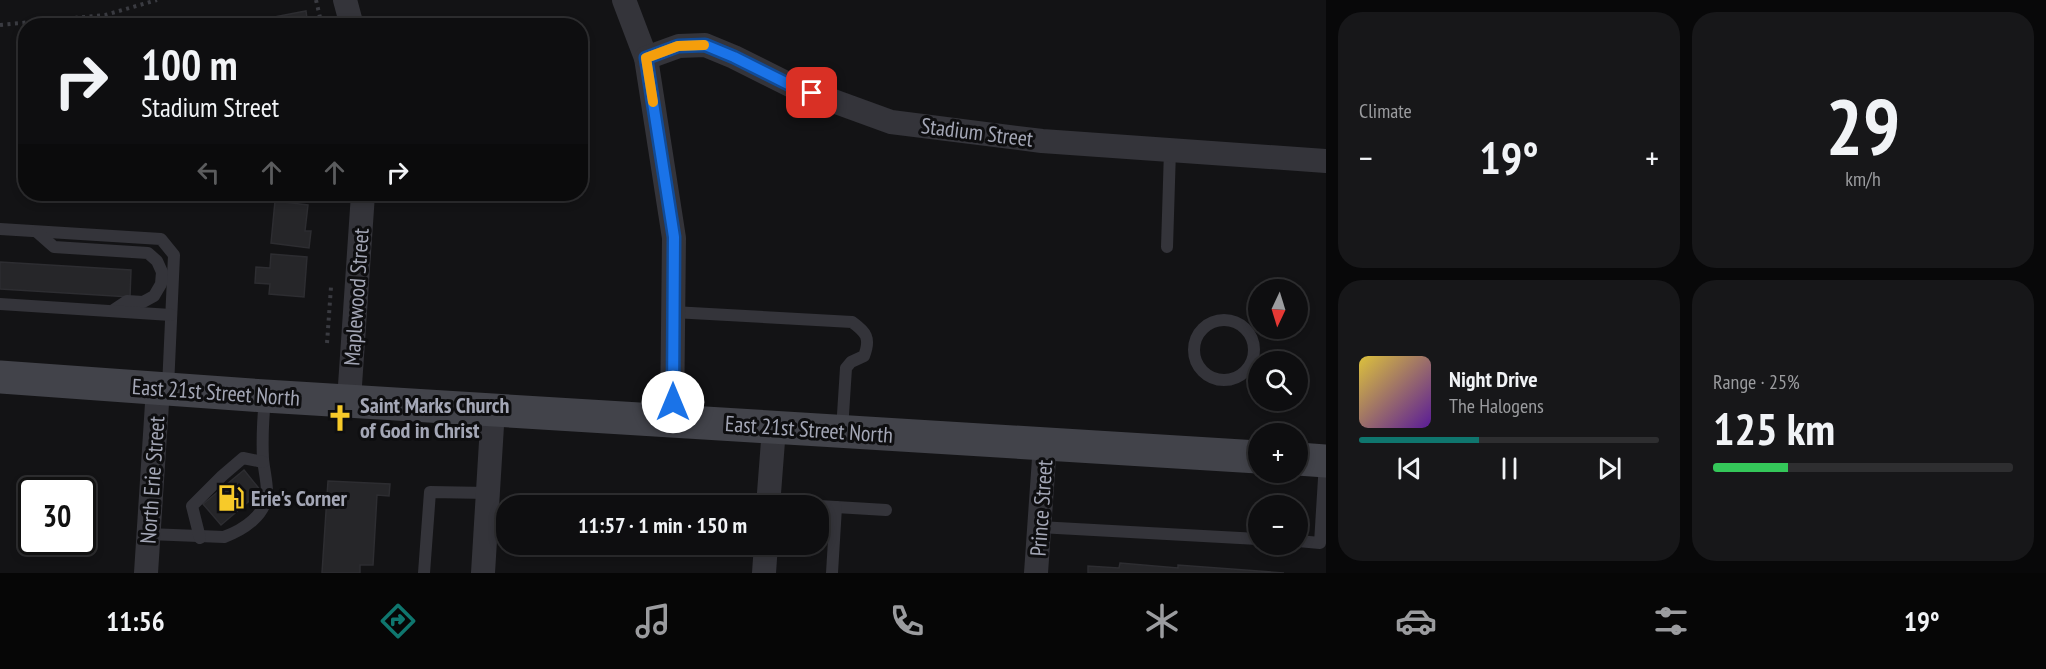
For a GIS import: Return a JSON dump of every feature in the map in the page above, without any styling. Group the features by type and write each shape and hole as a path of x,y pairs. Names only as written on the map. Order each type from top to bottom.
{"main road":[{"name":"East 21st Street North","path":"0,377 265,396 1248,456"}],"street":[{"path":"345,0 350,18"},
{"path":"624,0 646,58 674,237 672,421"},
{"name":"Stadium Street","path":"646,58 678,46 705,45 792,86 891,122 1042,141 1326,160"},
{"name":"Maplewood Street","path":"349,400 363,201"},
{"name":"North Erie Street","path":"146,573 163,388"},
{"path":"483,573 493,409"},
{"path":"769,495 774,428"},
{"name":"Prince Street","path":"1036,573 1045,444"},
{"path":"764,573 765,555"}],"lane":[{"path":"1167,247 1170,150"},
{"path":"0,229 161,239 174,255 171,315 163,388"},
{"path":"37,232 54,247 148,253 157,261 162,272 161,284 154,296 143,302 127,302 112,311"},
{"path":"0,304 171,315"},
{"path":"673,312 852,322 864,331 867,348 864,356 851,362 846,368 842,432"},
{"path":"1233,320 1242,325 1254,341 1254,354 1247,370 1240,376 1230,379 1220,380 1211,377 1197,363 1194,353 1198,334 1204,326 1213,321 1233,320"},
{"path":"148,534 200,538 224,537 236,532 257,516 264,506 267,493 263,462 265,396"},
{"path":"200,538 192,506 243,458 263,462"},
{"path":"1308,542 1320,543 1316,460"},
{"path":"424,573 430,492 488,493"},
{"path":"829,507 886,510"},
{"path":"832,573 836,507"},
{"path":"1039,527 1248,538"}],"path":[{"path":"74,18 105,15 157,0"},
{"path":"316,0 320,18"},
{"path":"0,25 18,23"}],"building":[{"path":"306,11 307,18 269,18"},
{"path":"275,201 308,205 305,231 311,231 309,248 271,243"},
{"path":"271,254 307,257 304,297 269,294 270,284 255,283 256,267 270,268"},
{"path":"0,262 131,270 130,297 0,289"},
{"path":"244,470 261,491 221,525 203,504"},
{"path":"328,481 390,484 389,496 377,495 373,565 360,565 360,573 322,573"},
{"path":"1120,563 1284,573 1088,573 1088,566 1119,568"}],"slow traffic":[{"path":"653,102 646,58 678,46 704,45"}],"place":[{"name":"Saint Marks Church of God in Christ","path":"340,418"},
{"name":"Erie's Corner","path":"231,498"}],"route":[{"path":"673,402 674,237 646,58 678,46 705,45 812,93"}]}
